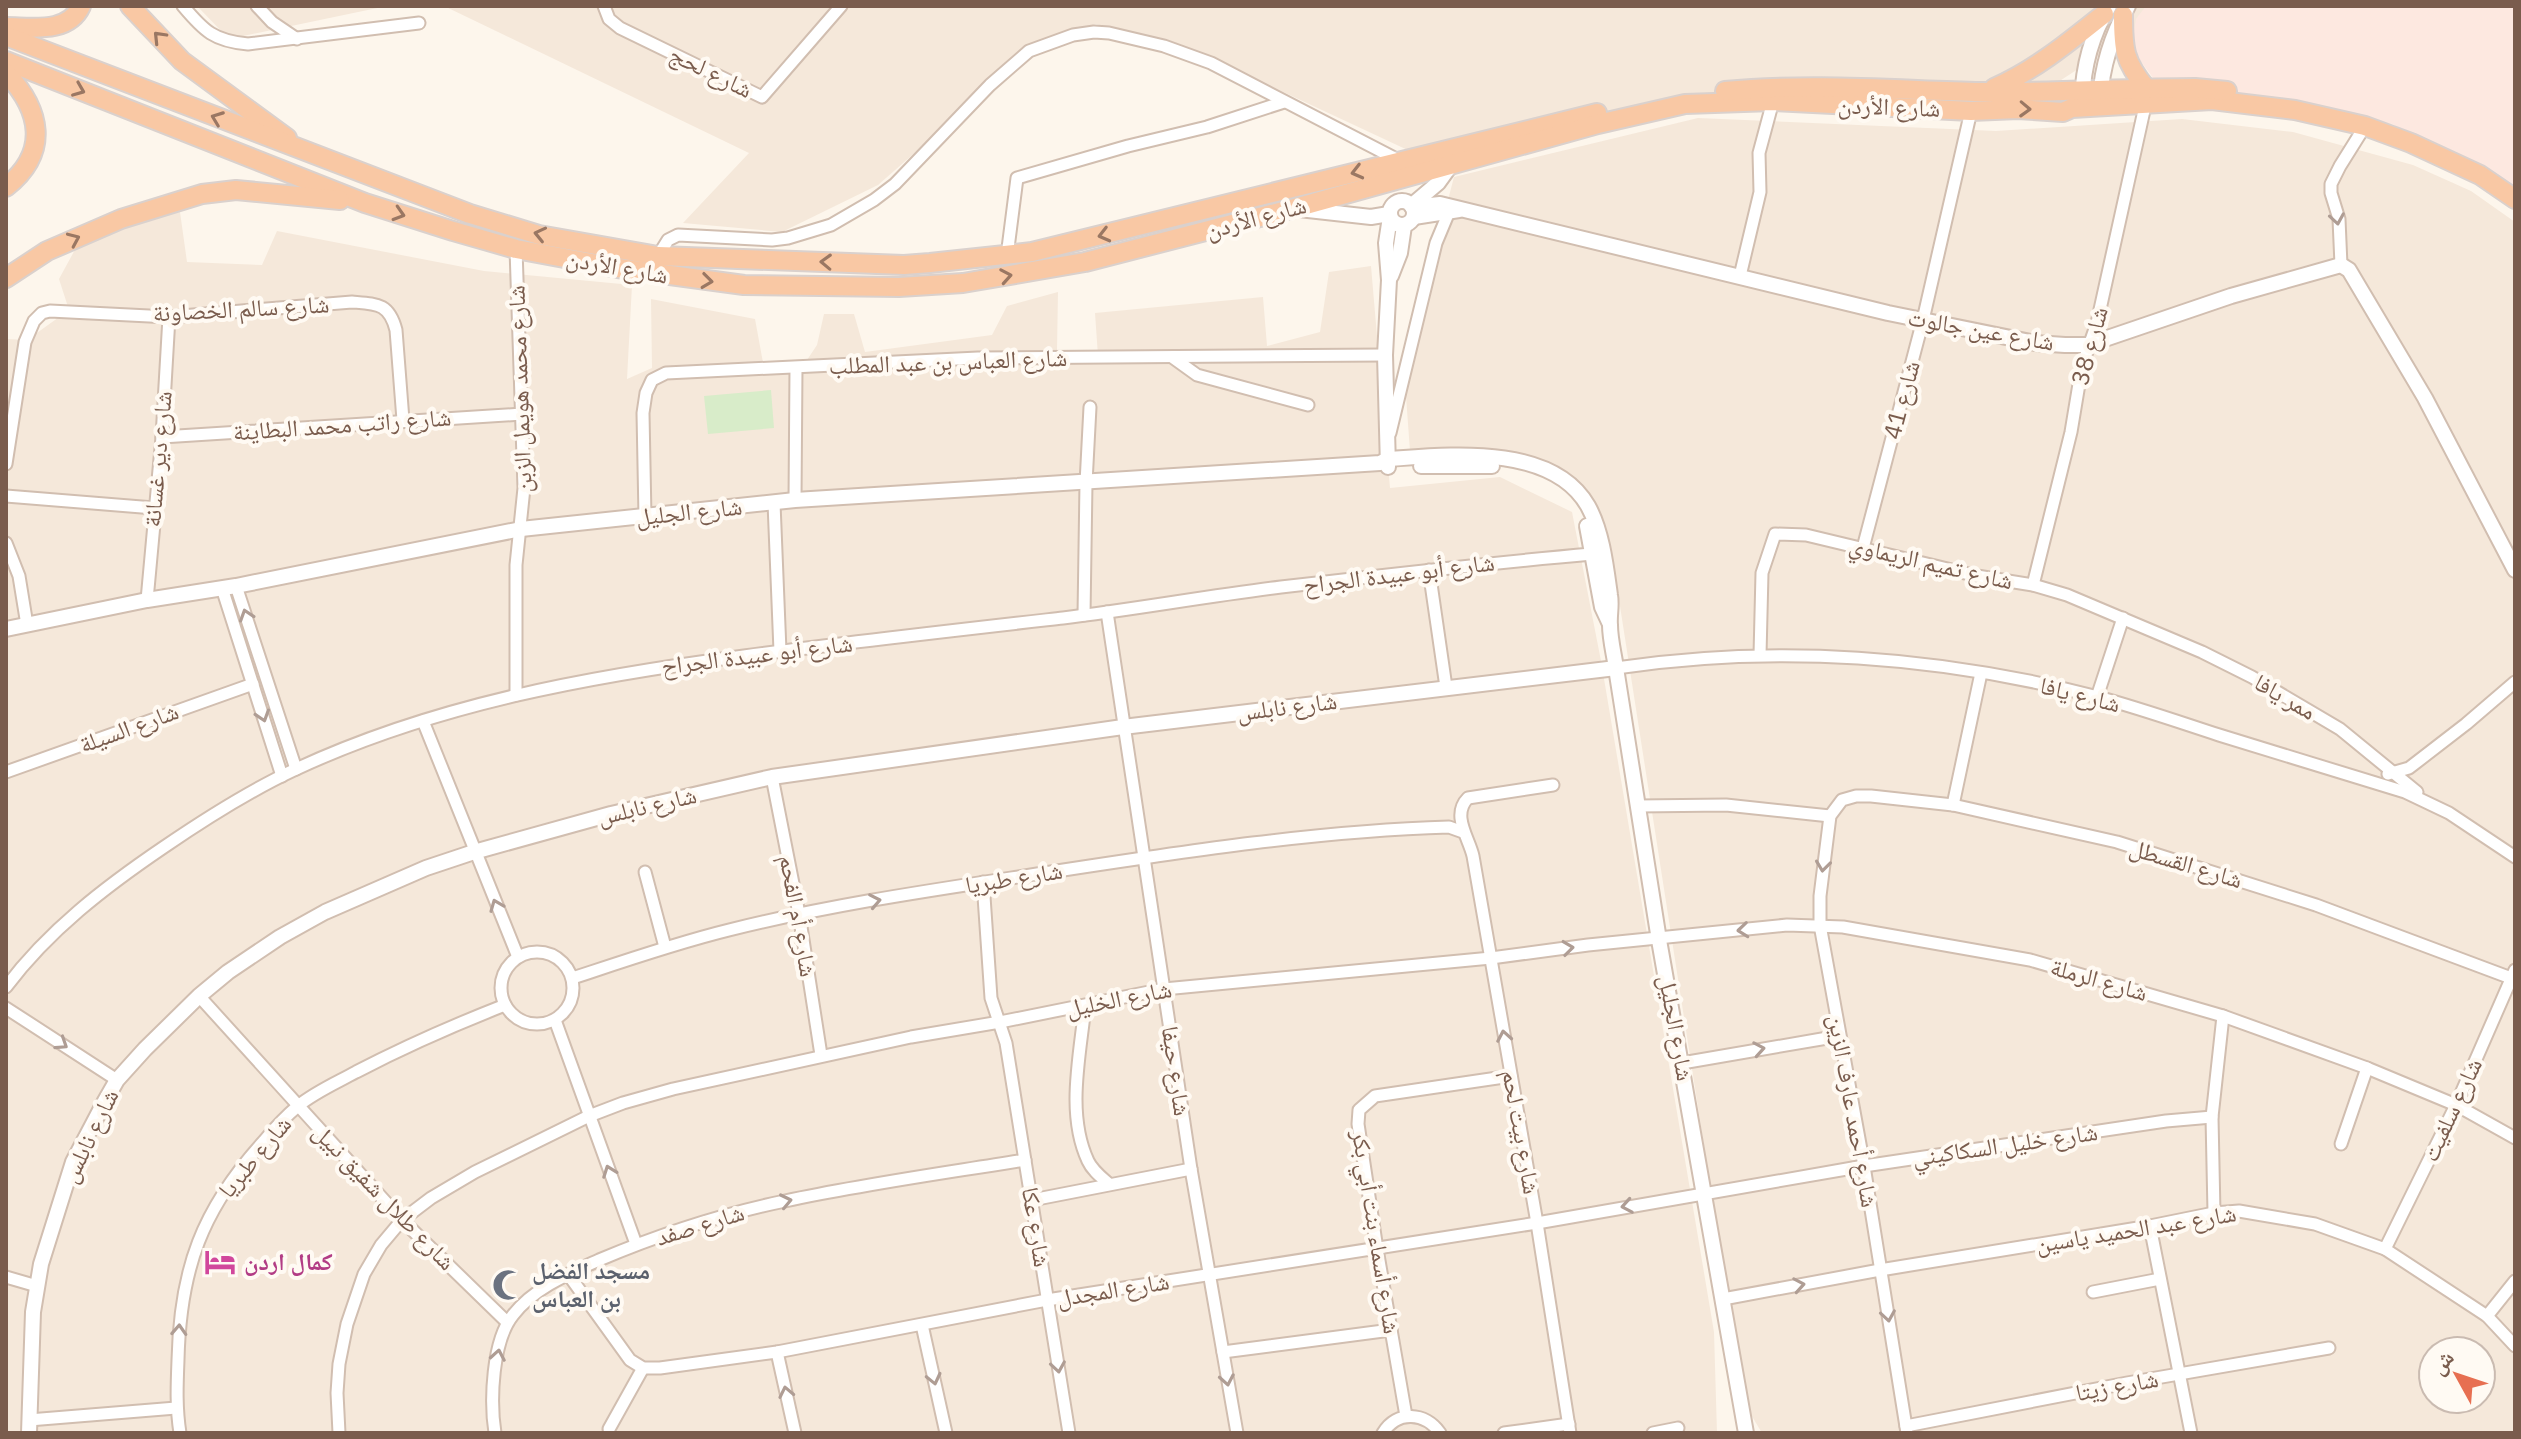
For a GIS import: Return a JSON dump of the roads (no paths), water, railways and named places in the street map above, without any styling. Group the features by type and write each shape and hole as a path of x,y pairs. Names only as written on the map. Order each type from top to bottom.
{"highway":[{"path":"6,27 45,28 57,25 70,21 81,6"},
{"path":"130,6 182,61 308,154"},
{"path":"1986,92 2017,78 2116,10 2125,55 2146,97"},
{"name":"شارع الأردن","path":"6,36 308,154 501,224 574,242 658,256 904,265 1007,256 1091,238 1570,118 1701,93 1756,88 2146,97 2224,101 2295,110 2365,126 2411,143 2480,175 2515,199"},
{"name":"شارع الأردن","path":"6,61 365,203 516,249 618,268 744,285 886,287 963,283 1085,262 1663,108 1708,102 1773,101 1971,111 2018,109 2063,112 2091,98"},
{"path":"6,73 23,91 36,124 35,148 26,167 6,187"},
{"name":"شارع الأردن","path":"2146,97 2195,88 2270,95 2348,112 2431,140 2515,186"},
{"path":"6,278 47,251 121,219 202,194 236,190 365,203"},
{"path":"886,264 886,287"}],"street":[{"path":"183,6 204,31 226,41 248,44 419,23"},
{"path":"257,6 272,22 297,39"},
{"name":"شارع لحج","path":"604,6 609,19 620,28 762,97 841,6"},
{"path":"2091,98 2111,42 2116,10"},
{"path":"658,256 668,240 678,235 772,240 831,225 874,200 903,177 1014,62 1029,51 1073,35 1109,33 1164,46 1211,63 1400,161"},
{"name":"شارع 38","path":"2033,585 2071,432 2082,366 2117,237 2146,97"},
{"path":"1740,276 1760,192 1759,153 1773,101"},
{"path":"1007,256 1017,178 1207,127 1284,102"},
{"name":"شارع 41","path":"1863,548 1923,320 1971,111"},
{"path":"2365,126 2331,184 2339,219 2341,265 2349,270 2425,398 2515,570"},
{"path":"1389,216 1395,224 1410,214 1451,165"},
{"path":"1386,459 1385,355 1389,280 1386,243 1389,216 1395,203 1404,201 1410,214 1389,280"},
{"name":"شارع عين جالوت","path":"1410,214 1434,203 1923,320 2035,343 2078,346 2231,296 2341,265"},
{"path":"1295,208 1371,217 1389,216"},
{"path":"1386,459 1436,243 1453,210"},
{"name":"شارع محمد هويمل الزبن","path":"516,249 524,488 516,565 516,695"},
{"name":"شارع سالم الخصاونة","path":"6,464 25,342 31,326 42,313 56,310 169,317 352,302 381,306 393,319 396,330 403,420"},
{"name":"شارع دير غسانة","path":"147,600 169,317"},
{"name":"شارع العباس بن عبد المطلب","path":"645,517 643,413 652,380 666,373 978,358 1385,355"},
{"path":"1172,356 1197,375 1308,405"},
{"path":"795,500 796,368"},
{"path":"1084,615 1090,407"},
{"name":"شارع راتب محمد البطاينة","path":"162,437 522,414"},
{"name":"شارع الجليل","path":"6,629 521,529 795,500 1473,455 1525,463 1551,472 1581,495 1596,526 1610,592 1612,608 1609,623"},
{"name":"شارع الجليل","path":"1386,459 1525,470 1549,479 1572,499 1583,516 1602,607 1609,623 1659,940 1746,1433"},
{"path":"6,496 154,508"},
{"path":"774,503 780,651"},
{"name":"شارع تميم الريماوي","path":"1760,655 1762,573 1775,534 1806,535 1977,576 2033,585 2123,618"},
{"path":"6,543 19,576 27,625"},
{"name":"شارع أبو عبيدة الجراح","path":"6,987 23,964 56,931 113,882 187,832 282,776 330,754 423,721 516,695 625,673 780,651 1084,615 1277,588 1592,554"},
{"path":"1429,570 1446,687"},
{"path":"229,587 253,684 282,776"},
{"path":"229,587 296,769"},
{"name":"شارع حيفا","path":"1107,612 1191,1169 1237,1433"},
{"path":"2097,697 2123,618"},
{"name":"ممر يافا","path":"2123,618 2202,652 2340,729 2430,802"},
{"name":"شارع يافا","path":"1616,668 1760,655 1857,658 1981,673 2097,697 2430,802 2515,857"},
{"name":"شارع نابلس","path":"29,1426 30,1356 37,1286 73,1162 117,1080 199,996 228,972 280,937 325,912 426,868 474,852 611,814 772,777 1123,727 1616,668"},
{"path":"1953,805 1981,673"},
{"path":"2373,782 2409,768 2515,682"},
{"name":"شارع السيلة","path":"6,772 253,684"},
{"path":"423,721 518,957"},
{"name":"شارع أم الفحم","path":"772,777 799,914 821,1055"},
{"path":"1463,832 1461,814 1468,798 1553,785"},
{"name":"شارع القسطل","path":"1830,816 1842,800 1871,796 1953,805 2117,842 2316,905 2513,974"},
{"path":"1638,806 1726,805 1830,816"},
{"name":"شارع أحمد عارف الزين","path":"1830,816 1820,896 1820,925 1864,1166 1906,1430"},
{"name":"شارع طبريا","path":"573,978 665,947 799,914 983,882 1144,857 1349,832 1449,827 1463,832"},
{"name":"شارع بيت لحم","path":"1463,832 1473,856 1570,1429"},
{"path":"645,872 665,947"},
{"name":"شارع عكا","path":"983,882 991,998 1006,1043 1069,1433"},
{"name":"شارع الرملة","path":"1659,940 1787,925 1820,925 2030,960 2223,1016 2367,1068 2456,1105 2515,1138"},
{"name":"شارع الخليل","path":"339,1433 337,1393 347,1324 364,1274 381,1245 402,1220 431,1198 475,1172 589,1116 623,1103 821,1055 1164,989 1659,940"},
{"path":"539,952 551,954 568,968 573,978 571,1002 555,1020 546,1024 518,1019 505,1005 502,996 502,979 518,957 539,952"},
{"name":"شارع سلفيت","path":"2385,1249 2456,1105 2513,974"},
{"name":"شارع طلال شفيق نبيل","path":"199,996 402,1220 507,1322"},
{"name":"شارع طبريا","path":"180,1433 176,1408 184,1284 202,1231 226,1187 247,1159 297,1106 326,1088 416,1042 505,1005"},
{"path":"1085,1006 1077,1122 1088,1163 1109,1184"},
{"path":"6,1008 117,1080"},
{"path":"2214,1213 2212,1117 2223,1016"},
{"path":"555,1020 636,1244"},
{"path":"1682,1063 1839,1036"},
{"path":"2341,1144 2367,1068"},
{"name":"شارع أسماء بنت أبي بكر","path":"1406,1416 1377,1249 1358,1124 1359,1110 1375,1096 1511,1076"},
{"name":"شارع خليل السكاكيني","path":"1704,1192 2166,1121 2212,1117"},
{"name":"شارع صفد","path":"507,1322 529,1298 568,1274 636,1244 783,1201 1025,1160"},
{"path":"1032,1200 1191,1169"},
{"name":"شارع المجدل","path":"643,1368 777,1352 1047,1300 1537,1223 1704,1192"},
{"name":"شارع عبد الحميد ياسين","path":"1723,1299 2239,1211 2315,1224 2385,1249 2487,1316 2515,1346"},
{"path":"2150,1226 2191,1433"},
{"path":"568,1274 630,1360 643,1368 609,1429"},
{"path":"6,1277 37,1286"},
{"path":"2093,1292 2160,1279"},
{"path":"2487,1316 2515,1281"},
{"path":"495,1433 494,1379 507,1322"},
{"path":"922,1325 946,1433"},
{"path":"1223,1352 1391,1330"},
{"name":"شارع زيتا","path":"1906,1430 2127,1383 2329,1348"},
{"path":"777,1352 795,1433"},
{"path":"29,1426 176,1408"},
{"path":"1383,1433 1395,1420 1406,1416 1426,1419 1440,1433"},
{"path":"1653,1433 1678,1428"},
{"path":"1504,1433 1570,1429"}],"place":[{"name":"كمال اردن","path":"220,1262"},
{"name":"مسجد الفضل بن العباس","path":"508,1285"}]}
